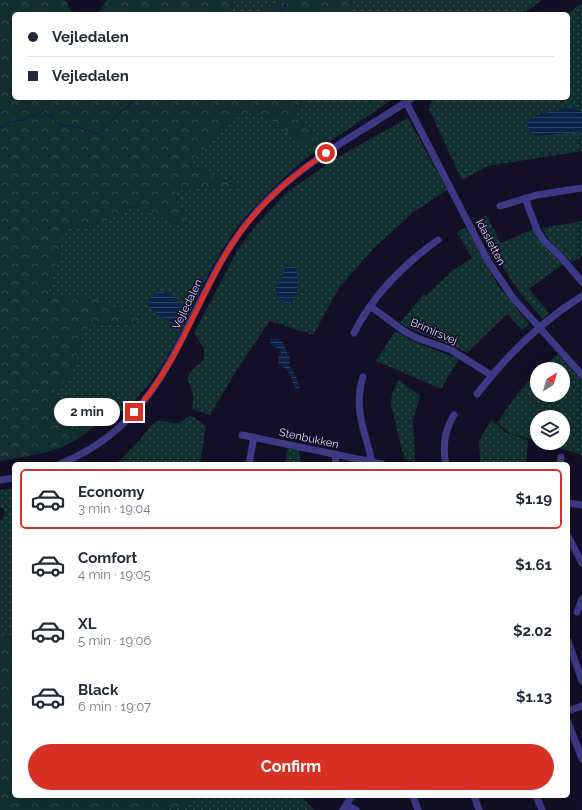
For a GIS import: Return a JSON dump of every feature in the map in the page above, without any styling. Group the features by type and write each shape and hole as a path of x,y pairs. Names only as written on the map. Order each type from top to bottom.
{"street":[{"name":"Idasletten","path":"409,100 488,262 513,298 582,375"},
{"name":"Vejledalen","path":"64,462 92,447 112,434 132,415 155,387 177,351 224,256 240,232 257,211 294,176 316,160 409,100"},
{"path":"500,206 524,198 582,188"},
{"path":"524,198 544,240 561,257 582,282"},
{"path":"354,333 370,306 400,273 438,240"},
{"path":"477,394 505,359 538,327 582,296"},
{"name":"Brimirsvej","path":"370,306 404,331 417,338 456,352 491,375"},
{"path":"363,377 358,402 360,416 372,462"},
{"path":"446,462 443,451 444,438 454,415"},
{"name":"Stenbukken","path":"242,434 254,438 372,462"},
{"path":"249,462 254,438"},
{"path":"335,454 336,462"},
{"path":"0,480 12,478"},
{"path":"570,503 582,504"},
{"path":"570,540 582,563"},
{"path":"577,612 582,599"},
{"path":"570,647 582,680"},
{"path":"570,710 582,706"},
{"path":"570,727 582,759"},
{"path":"414,798 418,810"},
{"path":"475,798 479,810"},
{"path":"537,798 542,810"},
{"path":"348,801 356,810"}],"green space":[{"path":"0,0 65,0 72,12 12,12 12,100 306,100 295,110 305,128 329,142 320,148 304,143 262,114 243,114 223,126 190,164 241,187 176,190 176,199 186,215 185,227 137,207 127,208 120,215 84,228 64,228 59,258 48,294 93,298 143,319 132,324 96,325 88,328 82,337 76,360 70,375 51,395 72,412 88,431 69,444 47,452 0,461"},
{"path":"107,0 232,0 233,12 98,12"},
{"path":"232,0 280,0 262,12 233,12"},
{"path":"280,0 352,0 349,12 262,11"},
{"path":"352,0 542,0 526,12 349,12"},
{"path":"582,3 582,151 488,166 462,180 429,109 431,100 570,100 570,12"},
{"path":"306,100 392,100 329,142 305,128 294,110"},
{"path":"243,114 262,114 304,143 320,148 292,170 266,194 232,235 211,269 172,348 149,385 129,405 88,431 72,412 51,395 70,375 76,360 82,337 88,328 96,325 132,324 142,318 48,294 59,258 63,228 84,228 120,215 127,208 137,207 184,227 184,216 177,201 176,190 240,187 190,164 223,126"},
{"path":"408,118 447,190 414,212 374,248 339,288 313,335 270,321 238,368 210,415 192,409 192,394 187,379 192,370 204,360 204,348 194,333 238,249 258,223 287,192 338,157"},
{"path":"486,215 501,243 533,229 543,245 563,264 529,289 549,313 543,319 520,293 502,266 477,220"},
{"path":"582,221 582,257 571,262 550,241 542,228"},
{"path":"466,227 498,285 529,324 522,330 507,314 467,353 400,323 424,294 426,296 452,271 472,258 457,232"},
{"path":"395,331 415,342 459,359 441,389 376,361"},
{"path":"558,354 565,362 549,362"},
{"path":"570,368 582,381 582,455 566,450 570,450 570,410 530,410 530,439 510,433 497,423 520,390 530,380 530,402 570,402"},
{"path":"399,380 420,396 413,420 415,462 404,459 391,404 392,393"},
{"path":"190,415 206,426 200,462 118,462 140,440 154,423 163,421 179,423"},
{"path":"491,420 505,432 528,440 526,462 480,462 479,441"},
{"path":"288,447 299,450 301,462 285,462"},
{"path":"12,488 12,641 4,631 0,630 0,521 3,519 4,510 0,507 0,490"},
{"path":"0,630 4,631 12,641 12,798 191,798 185,806 165,810 0,810"},
{"path":"191,798 303,798 314,810 165,810 185,806"}],"water":[{"path":"571,107 582,112 582,132 537,136 530,132 527,126 529,120 535,116"},
{"path":"287,265 297,268 298,290 294,300 285,304 278,298 275,290"},
{"path":"157,291 164,292 172,296 183,306 176,322 169,322 148,307 150,298"},
{"path":"276,338 284,344 290,358 289,366 293,371 300,387 298,389 296,389 288,371 279,363 278,359 281,353 279,349 270,344 270,339"}],"waterway":[{"path":"280,12 287,0"},
{"path":"0,128 9,122 23,120 43,111 61,125 78,127 99,134 136,100"}],"route":[{"path":"134,412 155,387 166,370 177,351 212,278 240,232 257,211 274,194 294,176 326,153"}]}
